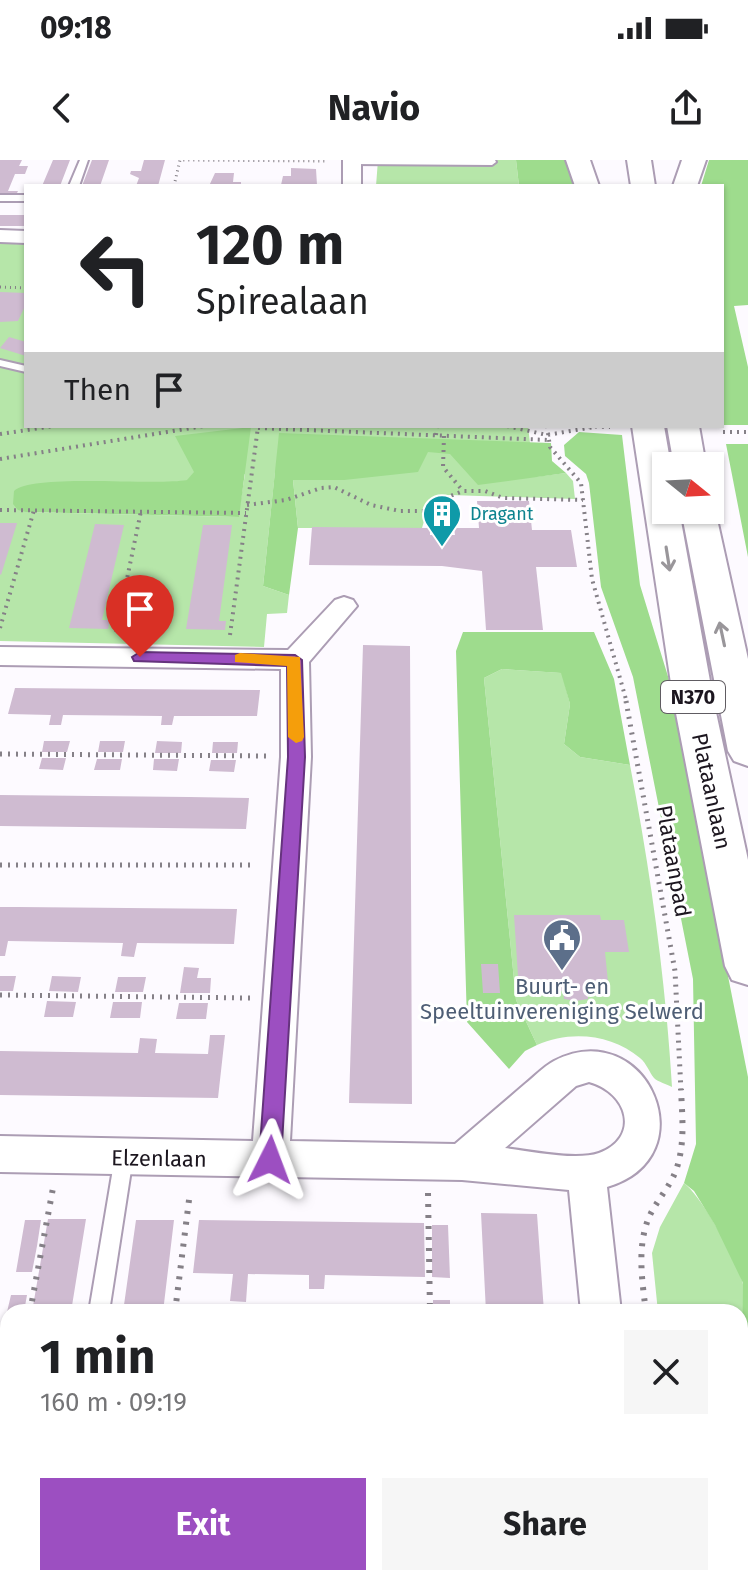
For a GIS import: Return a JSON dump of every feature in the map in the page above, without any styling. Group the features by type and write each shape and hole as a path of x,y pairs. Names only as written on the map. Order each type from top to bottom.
{"highway":[{"path":"578,160 586,184"},
{"path":"639,160 643,184"},
{"path":"686,184 694,160"},
{"name":"Plataanlaan","path":"648,428 694,703 748,966"},
{"path":"683,428 688,452"},
{"name":"Plataanlaan","path":"701,524 748,751"}],"street":[{"path":"352,160 352,184"},
{"path":"0,236 24,237"},
{"path":"270,1160 296,757 295,660 344,606"},
{"path":"0,656 295,660"},
{"name":"Elzenlaan","path":"0,1154 445,1162 602,1173 616,1167 636,1146 642,1132 640,1102 633,1087 614,1071 602,1067 576,1068 445,1162"},
{"path":"586,1174 600,1304"}],"lane":[{"path":"75,184 84,160"},
{"path":"352,160 492,162"},
{"path":"0,198 24,198"},
{"path":"0,363 24,369"},
{"path":"100,1304 124,1157"}],"path":[{"path":"174,184 180,160 352,160"},
{"path":"0,287 24,288"},
{"path":"0,434 40,428"},
{"path":"0,459 192,428"},
{"path":"227,658 258,428"},
{"path":"280,428 548,438 586,428"},
{"path":"436,435 437,428"},
{"path":"514,428 548,438"},
{"path":"547,428 548,438"},
{"path":"723,432 748,432"},
{"path":"444,436 439,462 443,472 463,491"},
{"name":"Plataanpad","path":"548,438 557,459 580,479 592,579 623,682 679,1004 683,1138 680,1161 650,1215 642,1240 645,1304"},
{"path":"247,505 286,500 321,488 334,487 371,505 422,512 432,511 448,497 463,491 485,491 503,498 584,500"},
{"path":"0,510 246,513"},
{"path":"0,628 34,510"},
{"path":"111,657 141,511"},
{"path":"0,754 296,757"},
{"path":"0,865 289,865"},
{"path":"0,995 279,999"},
{"path":"32,1304 60,1155"},
{"path":"176,1304 195,1159"},
{"path":"431,1304 445,1162"}],"green space":[{"path":"378,160 516,160 519,184 376,184"},
{"path":"516,160 568,160 575,184 519,184"},
{"path":"709,160 748,160 748,305 734,306 748,367 748,425 724,425 724,184 702,184"},
{"path":"0,241 24,242 24,428 528,428 534,477 566,473 573,481 575,499 449,495 428,508 422,528 298,528 293,480 383,475 275,472 263,586 289,595 287,613 267,614 264,647 0,641","holes":["245,474 238,517 26,512 122,483 159,484"]},
{"path":"251,428 239,517 26,512 18,510 13,504 14,491 44,483 187,480 194,472 175,436"},
{"path":"579,432 622,435 640,585 670,683 748,1077 748,1304 743,1304 743,1283 715,1225 694,1191 684,1183 696,1144 693,979 633,677 601,587 589,483 586,474 565,456 564,445"},
{"path":"279,433 551,443 552,461 566,473 478,485 450,454 428,452 418,472 344,480 293,480 298,528 289,595 263,586"},
{"path":"726,444 748,444 748,557"},
{"path":"463,632 594,632 614,679 630,765 580,757 564,744 570,704 561,673 502,669 484,678 516,1000 537,1045 525,1051 509,1069 467,1022 456,651"},
{"path":"502,669 562,673 570,704 564,744 580,757 630,765 656,925 672,1087 654,1078 642,1060 629,1050 604,1039 563,1037 537,1045 516,1000 484,678"},
{"path":"684,1183 700,1201 734,1260 743,1284 744,1304 657,1304 652,1253 660,1227"}],"building":[{"path":"0,160 22,160 19,166 28,166 25,174 15,174 8,191 18,191 16,195 0,195"},
{"path":"53,160 70,160 61,184 43,184"},
{"path":"92,160 109,160 101,184 83,184"},
{"path":"144,160 165,160 159,184 137,184 139,178 130,174 131,171 141,171"},
{"path":"291,168 316,169 317,184 281,184 283,176 291,176"},
{"path":"215,173 234,173 233,182 241,182 241,184 210,184"},
{"path":"0,215 24,215 24,226 0,226"},
{"path":"0,292 24,293 24,308 18,321 0,322"},
{"path":"9,337 24,341 24,355 0,348"},
{"name":"Dragant","path":"477,501 529,501 532,530 571,530 577,567 536,567 543,630 486,630 482,571 442,566 309,565 312,527 430,528 430,535 455,535 454,528 479,528"},
{"path":"0,523 17,523 1,575 0,574"},
{"path":"95,524 124,525 102,620 110,620 108,629 69,628"},
{"path":"203,525 232,525 219,621 226,621 225,630 186,629"},
{"path":"363,645 410,646 412,1104 349,1103"},
{"path":"15,688 260,690 257,716 174,716 172,725 161,725 162,716 63,715 61,725 49,725 51,715 8,714"},
{"path":"44,741 70,741 67,752 42,752"},
{"path":"100,741 125,741 123,752 98,752"},
{"path":"157,741 182,742 181,753 155,753"},
{"path":"213,742 238,742 237,753 212,753"},
{"path":"42,758 66,758 63,770 39,769"},
{"path":"97,759 122,759 120,770 94,770"},
{"path":"154,759 179,759 177,771 153,770"},
{"path":"211,760 236,760 234,772 209,771"},
{"path":"0,795 249,798 246,829 0,826"},
{"path":"0,907 237,909 234,944 137,943 134,957 121,956 123,943 8,941 5,956 0,956"},
{"name":"Buurt- en Speeltuinvereniging Selwerd","path":"514,915 600,915 601,920 624,920 629,952 605,952 609,992 588,992 588,999 576,1001 564,999 563,991 519,991"},
{"path":"481,964 498,964 500,993 483,993"},
{"path":"184,967 199,968 197,978 211,978 210,993 180,993"},
{"path":"0,976 16,976 13,991 0,991"},
{"path":"52,976 81,977 78,992 49,991"},
{"path":"118,977 146,977 143,992 115,992"},
{"path":"47,1001 76,1002 73,1017 44,1017"},
{"path":"113,1002 142,1002 140,1018 110,1018"},
{"path":"179,1003 208,1003 206,1019 176,1019"},
{"path":"210,1035 225,1035 218,1098 0,1095 0,1051 138,1053 140,1038 157,1039 155,1053 208,1054"},
{"path":"481,1213 537,1214 543,1304 486,1304"},
{"path":"48,1219 86,1219 72,1304 33,1304"},
{"path":"25,1220 41,1220 37,1246 32,1272 16,1272"},
{"path":"136,1220 174,1220 164,1304 124,1304"},
{"path":"199,1220 424,1223 425,1277 325,1275 324,1289 309,1289 309,1275 248,1274 246,1302 230,1301 233,1274 193,1273"},
{"path":"432,1225 448,1225 450,1278 432,1277"},
{"path":"11,1295 27,1295 25,1304 9,1304"},
{"path":"433,1300 450,1300 450,1304 433,1304"}],"slow traffic":[{"path":"240,659 295,660 296,737"}],"place":[{"name":"Dragant","path":"442,548"},
{"name":"Buurt- en Speeltuinvereniging Selwerd","path":"562,972"}],"route":[{"path":"140,657 295,660 296,757 270,1160"}]}
